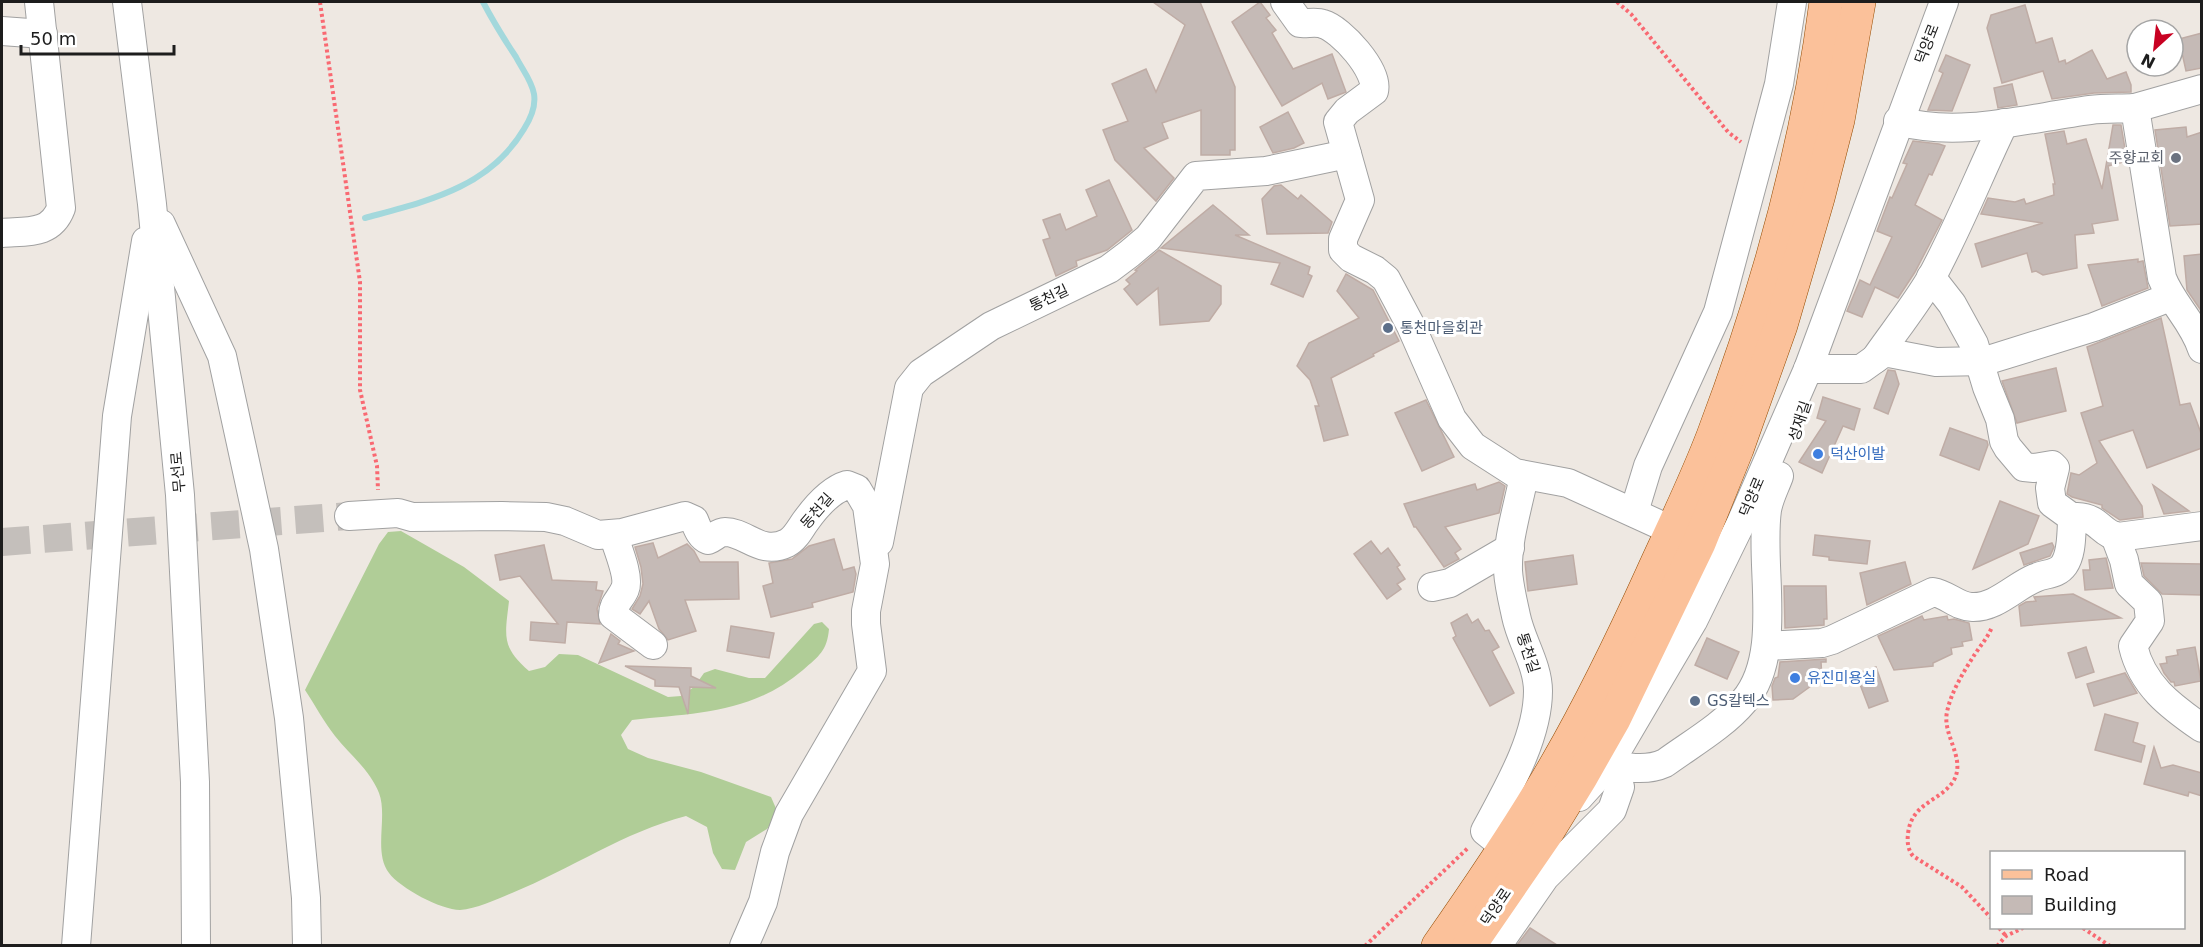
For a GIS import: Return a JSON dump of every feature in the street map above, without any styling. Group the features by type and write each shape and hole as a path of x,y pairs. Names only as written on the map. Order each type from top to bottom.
{"main road":[{"name":"덕양로","path":"1469,945 1601,760 1614,719 1685,536 1713,435 1753,321 1790,198 1826,2"},
{"name":"덕양로","path":"1438,945 1495,839 1555,767 1629,623 1737,449 1781,325 1818,198 1838,120 1859,2"}],"street":[{"path":"2,233 45,228 54,221 61,208 39,2"},
{"name":"무선로","path":"128,2 152,204 180,495 195,782 196,945"},
{"path":"1285,2 1300,23 1325,24 1347,40 1374,81 1374,91 1340,118 1338,126 1360,200 1343,239 1343,250 1351,258 1375,270 1386,279 1411,326 1452,419 1467,440 1479,451 1515,473 1568,483 1685,536"},
{"path":"1634,513 1648,466 1718,312 1779,84 1792,2"},
{"name":"덕양로","path":"1497,945 1545,877 1612,810 1620,787 1617,774 1601,760 1693,621 1740,525 1808,369 1944,2"},
{"path":"2,31 43,34"},
{"path":"1898,121 1926,127 2004,123 2092,110 2136,108 2202,89"},
{"path":"2136,108 2160,268 2170,297 2192,324 2202,349"},
{"path":"1875,359 1931,277 2004,123"},
{"name":"통천길","path":"875,564 909,388 921,373 991,326 1116,264 1148,238 1196,176 1266,171 1347,154"},
{"path":"76,945 117,416 152,204"},
{"path":"152,204 222,356 264,549 289,718 306,898 307,945"},
{"path":"1931,277 1945,293 1964,324 1980,361 2008,448 2024,467 2052,465 2055,468 2050,488 2052,503 2074,519 2096,521 2106,532 2115,536 2202,526"},
{"path":"1808,369 1861,369 1882,354 1889,353 1936,362 1980,361 2094,327 2170,297"},
{"name":"성재길","path":"1601,760 1647,768 1665,763 1725,720 1751,692 1760,672 1766,646 1767,511 1808,407 1808,369"},
{"name":"통천길","path":"1495,839 1512,778 1528,740 1538,698 1536,676 1516,619 1508,577 1510,548 1524,476"},
{"name":"동천길","path":"349,516 398,513 412,517 546,517 571,524 593,534 613,534 664,523 684,516 694,520 704,538 708,540 719,533 726,532 758,545 786,544 834,490 847,485 857,489 867,506 875,564 866,611 872,671 789,814 775,852 763,902 744,945"},
{"path":"1766,646 1822,643 1833,640 1933,592 1944,594 1965,606 1973,607 1991,603 2037,577 2060,570 2066,563 2070,549 2074,519"},
{"path":"613,534 627,583 614,607 614,615 653,645"},
{"path":"2115,536 2124,560 2129,584 2148,602 2150,621 2133,646 2137,662 2148,682 2181,714 2202,728"},
{"path":"1432,586 1450,583 1510,548"}],"path":[{"path":"320,2 360,282 360,390 377,466 377,515"},
{"path":"1617,2 1631,14 1728,132 1735,139 1762,149"},
{"path":"1990,917 1962,887 1913,856 1907,838 1910,825 1917,812 1951,784 1957,775 1957,763 1947,725 1947,712 1958,685 1990,632 1993,624 1991,603"},
{"path":"1365,945 1450,867 1495,839"},
{"path":"2001,929 2006,936"},
{"path":"1997,945 2006,936 2019,929"},
{"path":"2086,929 2110,945"}],"green space":[{"path":"401,531 464,567 509,601 506,632 509,648 529,671 545,667 559,654 578,655 668,697 681,696 694,687 704,673 715,669 749,678 765,678 814,624 822,622 829,629 826,643 818,657 783,684 763,695 722,709 632,720 621,735 628,749 648,758 701,772 771,797 778,813 767,829 746,842 735,870 722,869 713,853 707,827 686,816 641,831 534,883 473,908 460,910 442,906 411,891 394,879 384,865 382,855 382,813 379,793 365,770 331,731 305,690 379,544 388,532"}],"building":[{"path":"1153,2 1200,2 1235,87 1235,150 1230,150 1230,155 1201,155 1201,110 1162,123 1168,138 1144,148 1174,178 1156,201 1115,160 1103,130 1128,121 1112,84 1146,69 1156,92 1185,25"},
{"path":"1260,2 1270,15 1266,18 1276,30 1272,33 1293,69 1332,54 1346,92 1328,99 1322,83 1282,106 1232,22"},
{"path":"2025,5 2036,43 2052,38 2059,62 2065,60 2066,64 2092,50 2107,79 2125,72 2125,78 2128,78 2131,85 2131,92 2094,93 2052,99 2043,71 2002,83 1987,28 1991,15"},
{"path":"2202,33 2202,68 2186,71 2185,37"},
{"path":"1946,55 1970,65 1952,111 1928,110 1943,73 1939,71"},
{"path":"2012,84 2017,105 1998,108 1994,88"},
{"path":"1288,112 1304,143 1273,153 1260,127"},
{"path":"2113,125 2121,125 2127,161 2108,166 2118,220 2092,224 2094,233 2075,235 2077,268 2043,275 2036,271 2032,272 2027,253 1982,267 1975,244 2043,223 1981,214 1988,198 2015,202 2024,199 2026,204 2054,195 2053,184 2055,184 2045,134 2064,131 2067,144 2086,139 2102,189"},
{"name":"주향교회","path":"2186,127 2187,137 2202,132 2202,224 2170,226 2155,130"},
{"path":"1913,141 1945,146 1915,205 1942,220 1915,272 1898,298 1875,287 1862,317 1847,311 1860,280 1870,285 1892,237 1877,231 1890,197 1892,198 1907,164 1903,163"},
{"path":"1109,180 1132,230 1107,250 1076,261 1077,266 1056,276 1043,240 1050,238 1043,220 1060,214 1066,230 1097,216 1086,190"},
{"path":"1281,185 1298,199 1301,195 1332,222 1328,233 1267,234 1262,199 1274,186"},
{"path":"1213,205 1249,235 1235,235 1310,267 1308,274 1312,276 1303,297 1271,284 1280,263 1161,248"},
{"path":"1159,250 1221,286 1221,304 1209,321 1160,325 1158,288 1137,305 1124,289 1130,284 1126,280"},
{"path":"2202,254 2202,312 2187,290 2184,256"},
{"path":"2138,259 2138,262 2143,261 2148,288 2102,306 2088,265"},
{"path":"1346,274 1373,290 1399,341 1331,378 1348,435 1324,441 1315,406 1319,406 1310,380 1297,366 1309,343 1359,318 1337,291"},
{"path":"2161,318 2180,405 2190,403 2202,436 2202,448 2147,468 2133,430 2099,441 2142,506 2143,517 2120,520 2102,508 2102,505 2067,494 2071,473 2079,475 2097,463 2081,413 2103,406 2087,347"},
{"path":"2056,368 2066,411 2017,423 2002,381"},
{"path":"1888,370 1895,371 1899,384 1888,414 1874,408"},
{"path":"1823,397 1860,409 1854,430 1843,426 1822,473 1799,462 1826,421 1817,418"},
{"path":"1426,400 1454,457 1422,471 1395,413"},
{"path":"1950,428 1987,441 1988,445 1979,470 1940,455"},
{"path":"1499,482 1505,486 1499,513 1445,527 1461,549 1455,553 1459,559 1444,567 1414,527 1404,504 1475,484 1477,490"},
{"path":"2153,485 2189,511 2164,514"},
{"path":"2000,501 2039,516 2028,544 1973,569"},
{"path":"1815,535 1870,541 1867,564 1829,560 1829,557 1813,555"},
{"path":"834,539 843,570 854,567 856,574 853,592 812,603 813,607 771,617 763,586 773,583 769,563 792,559 809,546"},
{"path":"1371,541 1381,554 1388,548 1400,565 1397,567 1405,579 1397,584 1401,589 1387,599 1354,554"},
{"path":"653,543 658,558 687,544 700,562 738,562 739,599 685,600 696,631 668,640 659,629 649,601 640,614 632,609 640,596 643,584 635,547"},
{"path":"2052,543 2054,547 2050,556 2024,565 2020,553"},
{"path":"544,545 552,580 597,582 596,590 603,591 597,609 600,624 567,622 565,643 530,640 531,622 558,624 520,576 500,580 495,555"},
{"path":"1573,555 1577,584 1528,591 1525,562"},
{"path":"2106,558 2113,588 2085,590 2083,570 2090,570 2089,560"},
{"path":"1905,562 1911,584 1867,605 1860,573"},
{"path":"2141,563 2202,564 2202,595 2162,594 2144,576"},
{"path":"1784,586 1826,586 1827,619 1824,619 1824,625 1785,628"},
{"path":"2073,594 2121,618 2021,626 2019,606 2026,602 2036,601 2034,597"},
{"path":"1467,614 1472,623 1478,619 1485,631 1489,630 1499,647 1492,651 1514,693 1490,706 1453,638 1456,636 1451,623"},
{"path":"1922,616 1924,620 1947,616 1948,620 1954,619 1969,623 1972,640 1962,642 1963,646 1951,648 1952,654 1933,663 1933,666 1894,670 1878,636"},
{"path":"731,626 774,633 769,658 727,651"},
{"path":"611,634 620,641 618,644 634,651 599,663"},
{"path":"1707,638 1739,652 1727,679 1695,665"},
{"path":"2086,647 2094,672 2076,678 2068,653"},
{"path":"2195,647 2201,681 2175,686 2160,664 2167,663 2166,657 2178,655 2177,650"},
{"path":"1826,659 1826,662 1821,662 1822,678 1793,699 1773,700 1772,686 1775,678 1778,677 1780,662"},
{"path":"625,666 691,668 691,676 716,688 690,687 688,714 679,687 655,686 655,680"},
{"path":"1876,667 1888,701 1869,708 1856,674"},
{"path":"2125,673 2137,693 2094,706 2087,684"},
{"path":"2105,714 2138,723 2133,742 2145,746 2141,762 2095,750"},
{"path":"2154,747 2161,768 2173,765 2202,773 2202,796 2189,792 2188,796 2144,784"},
{"path":"1530,928 1557,945 1517,945"}],"waterway":[{"path":"365,218 433,198 475,179 510,149 527,125 534,107 533,89 483,2"}],"tunnel":[{"path":"2,542 349,516"}],"place":[{"name":"주향교회","path":"2176,158"},
{"name":"통천마을회관","path":"1388,328"},
{"name":"덕산이발","path":"1818,454"},
{"name":"유진미용실","path":"1795,678"},
{"name":"GS칼텍스","path":"1695,701"}]}
